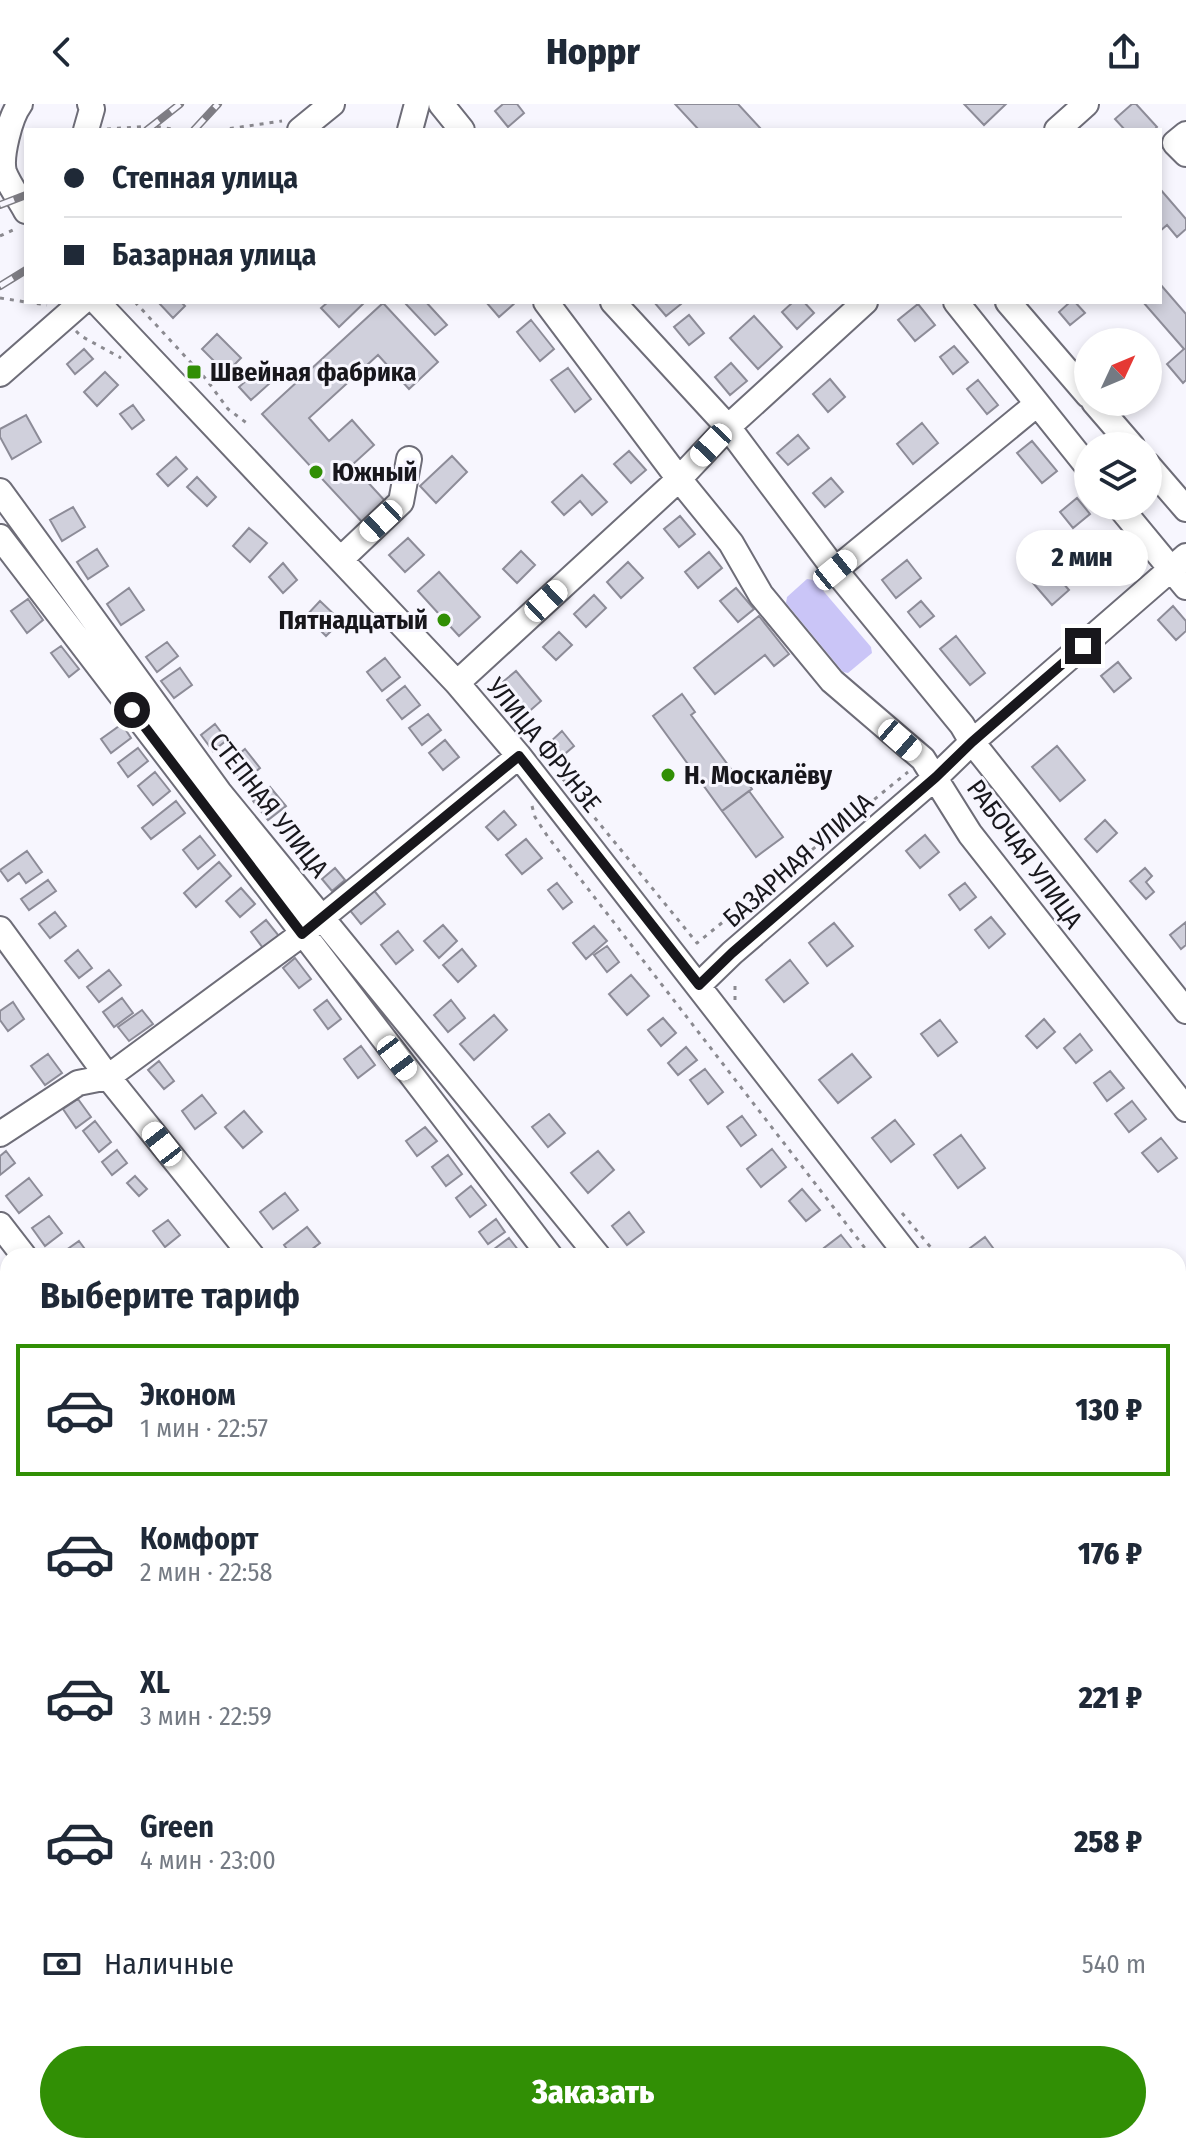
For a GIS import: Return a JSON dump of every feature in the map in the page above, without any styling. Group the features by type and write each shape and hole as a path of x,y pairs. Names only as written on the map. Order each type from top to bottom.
{"street":[{"path":"87,128 92,109 90,104"},
{"path":"411,128 417,104"},
{"path":"441,104 460,128"},
{"path":"1059,128 1086,104"},
{"path":"12,110 8,156 24,205"},
{"path":"1186,134 1175,143 1186,154"},
{"path":"0,374 80,304"},
{"name":"УЛИЦА ФРУНЗЕ","path":"99,304 457,683 519,756 902,1248"},
{"name":"РАБОЧАЯ УЛИЦА","path":"548,304 731,543 761,595 832,681 930,768 970,834 1186,1109"},
{"name":"РАБОЧАЯ УЛИЦА","path":"615,304 728,427 835,570 962,725 972,742 1186,1011"},
{"path":"457,683 679,479 728,427 863,304"},
{"path":"958,304 1074,450"},
{"path":"1010,304 1074,379"},
{"path":"835,570 1037,404"},
{"path":"1106,416 1120,432"},
{"path":"341,559 401,502 409,459"},
{"path":"1162,481 1186,509"},
{"name":"СТЕПНАЯ УЛИЦА","path":"0,491 219,792 592,1248"},
{"path":"1132,520 1181,571"},
{"name":"СТЕПНАЯ УЛИЦА","path":"0,537 544,1248"},
{"name":"БАЗАРНАЯ УЛИЦА","path":"699,985 930,768 972,742 1181,571"},
{"path":"0,1134 78,1083 108,1077 302,934 519,756"},
{"path":"0,929 108,1077 246,1248"},
{"path":"0,1225 18,1248"}],"path":[{"path":"235,128 316,117"},
{"path":"120,128 166,128"},
{"path":"0,236 24,225"},
{"path":"0,298 24,302"},
{"path":"137,304 206,379 228,409 248,424"},
{"path":"558,775 567,782 697,943 930,768"},
{"path":"529,799 535,817 548,837 865,1248"}],"shaded area":[{"path":"807,579 814,580 871,647 872,653 848,673 843,672 786,603 787,597"}],"building":[{"path":"503,104 517,104 524,113 508,127 495,111"},
{"path":"675,104 738,104 760,128 697,128"},
{"path":"964,104 1006,104 984,125"},
{"path":"1136,104 1157,127 1123,128 1115,119"},
{"path":"1162,191 1186,219 1186,229 1177,237 1167,225 1162,229"},
{"path":"1162,286 1186,314 1186,380 1183,383 1167,364 1184,349 1145,304 1162,304"},
{"path":"160,304 185,306 173,318"},
{"path":"326,304 363,304 339,327 321,308"},
{"path":"382,304 438,362 409,389 378,355 309,418 329,441 352,420 374,445 352,465 386,502 363,523 262,414"},
{"path":"406,304 428,304 447,325 435,335"},
{"path":"488,304 514,304 499,317"},
{"path":"656,304 681,304 666,316"},
{"path":"791,304 806,304 814,313 797,329 782,312"},
{"path":"918,304 935,325 915,341 898,320"},
{"path":"1068,304 1077,304 1085,313 1070,325 1059,312"},
{"path":"689,315 704,333 689,345 674,327"},
{"path":"754,316 782,347 758,369 730,338"},
{"path":"531,320 554,349 540,361 517,332"},
{"path":"217,334 241,358 226,373 202,349"},
{"path":"954,346 968,362 953,374 940,357"},
{"path":"84,349 93,359 75,374 67,364"},
{"path":"731,363 747,381 730,395 715,377"},
{"path":"568,368 591,399 575,412 551,380"},
{"path":"258,370 270,383 251,400 239,387"},
{"path":"105,372 118,385 97,406 84,392"},
{"path":"830,379 845,397 828,412 813,394"},
{"path":"978,380 998,405 987,414 967,389"},
{"path":"133,405 144,420 132,429 120,414"},
{"path":"26,415 41,442 12,459 0,437 0,429"},
{"path":"922,423 938,443 913,464 897,444"},
{"path":"798,435 809,448 788,465 777,453"},
{"path":"1032,441 1057,471 1042,483 1017,453"},
{"path":"629,451 646,470 631,483 614,464"},
{"path":"452,456 467,472 436,503 420,486"},
{"path":"176,457 187,469 168,486 157,474"},
{"path":"582,475 607,502 592,515 580,501 564,515 552,502"},
{"path":"197,477 216,497 207,506 187,487"},
{"path":"831,478 843,492 825,507 813,493"},
{"path":"1074,500 1074,520 1083,520 1073,528 1060,512"},
{"path":"73,507 85,527 62,541 50,520"},
{"path":"680,516 695,534 679,547 664,529"},
{"path":"249,528 267,543 250,562 233,546"},
{"path":"1110,536 1121,550 1096,570 1085,557"},
{"path":"408,538 424,555 405,572 389,555"},
{"path":"97,549 108,566 88,579 77,562"},
{"path":"521,551 535,565 517,583 503,569"},
{"path":"709,552 722,568 698,588 685,572"},
{"path":"907,560 921,578 896,598 882,580"},
{"path":"628,562 643,578 621,598 607,582"},
{"path":"283,563 297,580 283,593 269,577"},
{"path":"1050,568 1069,590 1052,605 1033,583"},
{"path":"439,572 480,617 459,636 418,591"},
{"path":"129,588 144,610 121,625 107,604"},
{"path":"736,588 754,609 738,622 720,601"},
{"path":"594,595 606,608 586,627 574,614"},
{"path":"28,599 43,620 27,633 11,611"},
{"path":"320,601 341,621 326,636 306,616"},
{"path":"921,601 934,616 920,627 908,612"},
{"path":"1173,606 1186,621 1186,631 1176,640 1158,620"},
{"path":"759,616 789,654 774,666 765,655 715,694 694,668"},
{"path":"559,632 572,645 556,660 543,647"},
{"path":"956,636 985,673 970,685 940,649"},
{"path":"167,642 178,656 157,672 146,657"},
{"path":"61,646 79,669 69,677 51,653"},
{"path":"385,658 400,677 382,691 367,672"},
{"path":"1118,662 1131,678 1114,692 1101,676"},
{"path":"180,668 192,685 174,698 161,681"},
{"path":"516,671 541,701 525,715 499,685"},
{"path":"405,686 420,705 402,719 387,700"},
{"path":"682,694 695,712 691,715 734,773 738,770 752,789 722,811 653,716"},
{"path":"428,714 441,730 422,745 409,728"},
{"path":"122,724 131,738 111,753 101,739"},
{"path":"215,724 227,740 213,751 201,735"},
{"path":"562,731 574,746 560,758 548,744"},
{"path":"445,740 459,757 443,770 429,753"},
{"path":"1057,746 1085,780 1060,801 1032,767"},
{"path":"138,748 148,761 128,777 118,763"},
{"path":"245,749 260,768 243,782 228,763"},
{"path":"155,772 170,791 153,805 138,786"},
{"path":"270,787 286,806 268,820 253,801"},
{"path":"749,791 783,837 756,857 722,811"},
{"path":"176,801 185,813 151,839 142,828"},
{"path":"504,811 516,825 498,840 486,827"},
{"path":"1105,820 1117,833 1097,852 1085,839"},
{"path":"925,835 939,852 920,868 906,851"},
{"path":"200,836 215,855 198,869 183,850"},
{"path":"526,839 542,858 522,874 506,855"},
{"path":"27,851 42,872 26,883 19,873 8,881 0,870"},
{"path":"219,862 231,876 196,907 184,893"},
{"path":"335,868 345,880 332,891 322,879"},
{"path":"1145,868 1152,876 1146,882 1154,892 1146,899 1130,881"},
{"path":"48,880 56,891 29,910 21,899"},
{"path":"557,883 572,902 563,909 548,890"},
{"path":"965,883 976,897 960,910 949,895"},
{"path":"241,888 255,904 240,917 226,901"},
{"path":"372,888 385,904 361,924 348,908"},
{"path":"55,912 66,926 50,938 39,924"},
{"path":"991,917 1005,934 989,948 975,930"},
{"path":"266,920 279,936 263,948 251,932"},
{"path":"1186,922 1186,945 1181,949 1170,935"},
{"path":"834,923 853,946 827,966 809,943"},
{"path":"443,925 457,941 439,958 424,941"},
{"path":"594,926 607,941 586,959 573,943"},
{"path":"398,931 413,950 396,964 381,945"},
{"path":"607,946 619,962 607,972 594,955"},
{"path":"462,949 476,966 458,982 443,965"},
{"path":"78,950 92,968 79,978 65,961"},
{"path":"295,958 311,979 299,988 283,968"},
{"path":"790,960 808,983 784,1002 766,980"},
{"path":"109,970 121,985 99,1002 87,987"},
{"path":"631,975 649,996 627,1015 609,994"},
{"path":"122,998 133,1013 114,1027 103,1012"},
{"path":"327,1000 341,1019 328,1029 314,1010"},
{"path":"451,1000 465,1018 448,1032 434,1015"},
{"path":"13,1002 24,1019 8,1031 0,1020 0,1011"},
{"path":"142,1010 153,1024 129,1041 118,1027"},
{"path":"494,1015 507,1030 474,1060 460,1044"},
{"path":"663,1018 676,1033 661,1046 648,1030"},
{"path":"1044,1019 1055,1032 1037,1048 1026,1036"},
{"path":"940,1020 957,1042 938,1056 921,1034"},
{"path":"1080,1034 1092,1050 1076,1063 1064,1048"},
{"path":"361,1046 375,1065 358,1078 344,1059"},
{"path":"686,1047 697,1060 678,1075 668,1063"},
{"path":"48,1054 62,1073 45,1085 31,1066"},
{"path":"852,1054 871,1077 838,1103 819,1080"},
{"path":"159,1061 174,1081 164,1089 148,1070"},
{"path":"705,1069 723,1092 708,1104 690,1080"},
{"path":"1110,1071 1124,1088 1107,1101 1094,1083"},
{"path":"202,1095 216,1113 195,1129 182,1111"},
{"path":"78,1099 91,1117 76,1128 63,1109"},
{"path":"1132,1101 1146,1119 1129,1132 1115,1114"},
{"path":"244,1111 262,1132 243,1148 225,1127"},
{"path":"549,1114 565,1133 548,1147 532,1127"},
{"path":"742,1116 756,1135 741,1146 727,1127"},
{"path":"895,1120 914,1144 891,1162 872,1138"},
{"path":"95,1121 111,1142 99,1152 83,1131"},
{"path":"425,1127 437,1141 417,1156 406,1141"},
{"path":"961,1135 985,1168 958,1188 934,1155"},
{"path":"1161,1138 1177,1158 1158,1172 1142,1153"},
{"path":"772,1149 786,1167 761,1187 747,1169"},
{"path":"117,1150 127,1163 112,1175 102,1162"},
{"path":"6,1151 15,1163 0,1175 0,1156"},
{"path":"598,1151 614,1170 588,1193 571,1173"},
{"path":"448,1155 462,1174 446,1186 432,1167"},
{"path":"135,1176 147,1189 139,1196 127,1183"},
{"path":"29,1178 42,1195 19,1213 6,1196"},
{"path":"471,1186 486,1205 470,1217 456,1198"},
{"path":"802,1189 820,1210 806,1221 789,1201"},
{"path":"285,1193 298,1210 273,1229 260,1212"},
{"path":"629,1212 644,1232 627,1245 612,1226"},
{"path":"49,1216 62,1233 45,1246 32,1228"},
{"path":"496,1219 505,1232 488,1244 479,1232"},
{"path":"168,1220 180,1235 165,1247 153,1231"},
{"path":"307,1227 320,1243 313,1248 286,1248 284,1245"},
{"path":"841,1235 851,1248 824,1248"},
{"path":"985,1237 993,1248 970,1248"},
{"path":"509,1238 517,1248 495,1248"},
{"path":"79,1241 84,1248 69,1248"}],"railway":[{"path":"150,128 180,104"},
{"path":"196,128 218,104"},
{"path":"0,205 24,196"},
{"path":"0,286 24,271"}],"place":[{"name":"Швейная фабрика","path":"194,372"},
{"name":"Южный","path":"316,472"},
{"name":"Пятнадцатый","path":"444,620"},
{"name":"Н. Москалёву","path":"668,775"}],"route":[{"path":"132,710 302,934 519,756 699,985 1083,646"}]}
